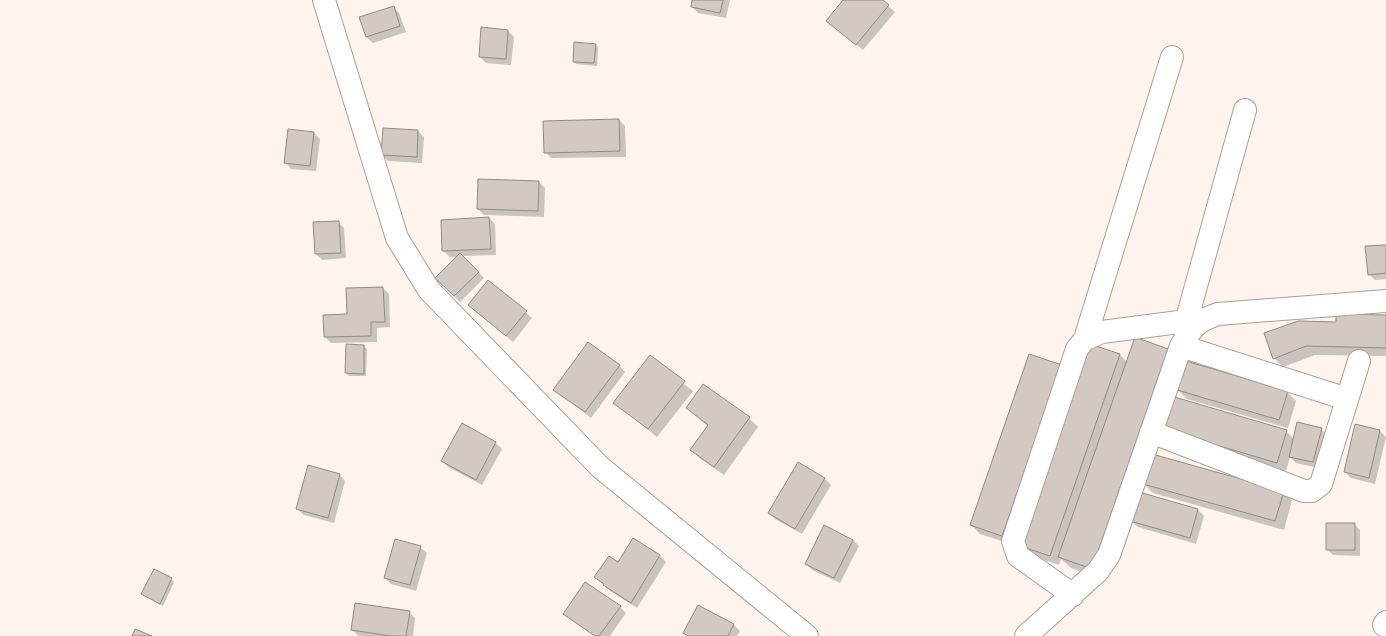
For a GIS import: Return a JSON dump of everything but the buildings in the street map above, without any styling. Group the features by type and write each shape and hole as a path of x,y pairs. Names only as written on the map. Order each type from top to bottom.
{"street":[{"path":"324,0 397,238 429,290 600,467 807,636"},
{"path":"1073,595 1018,556 1013,541 1076,349 1085,339 1172,58"},
{"path":"1026,636 1098,571 1109,555 1181,346 1194,320 1245,110"},
{"path":"1085,339 1102,332 1194,320 1218,314 1386,301"},
{"path":"1181,346 1347,399"},
{"path":"1151,432 1304,491 1312,491 1321,484 1359,361"}]}
